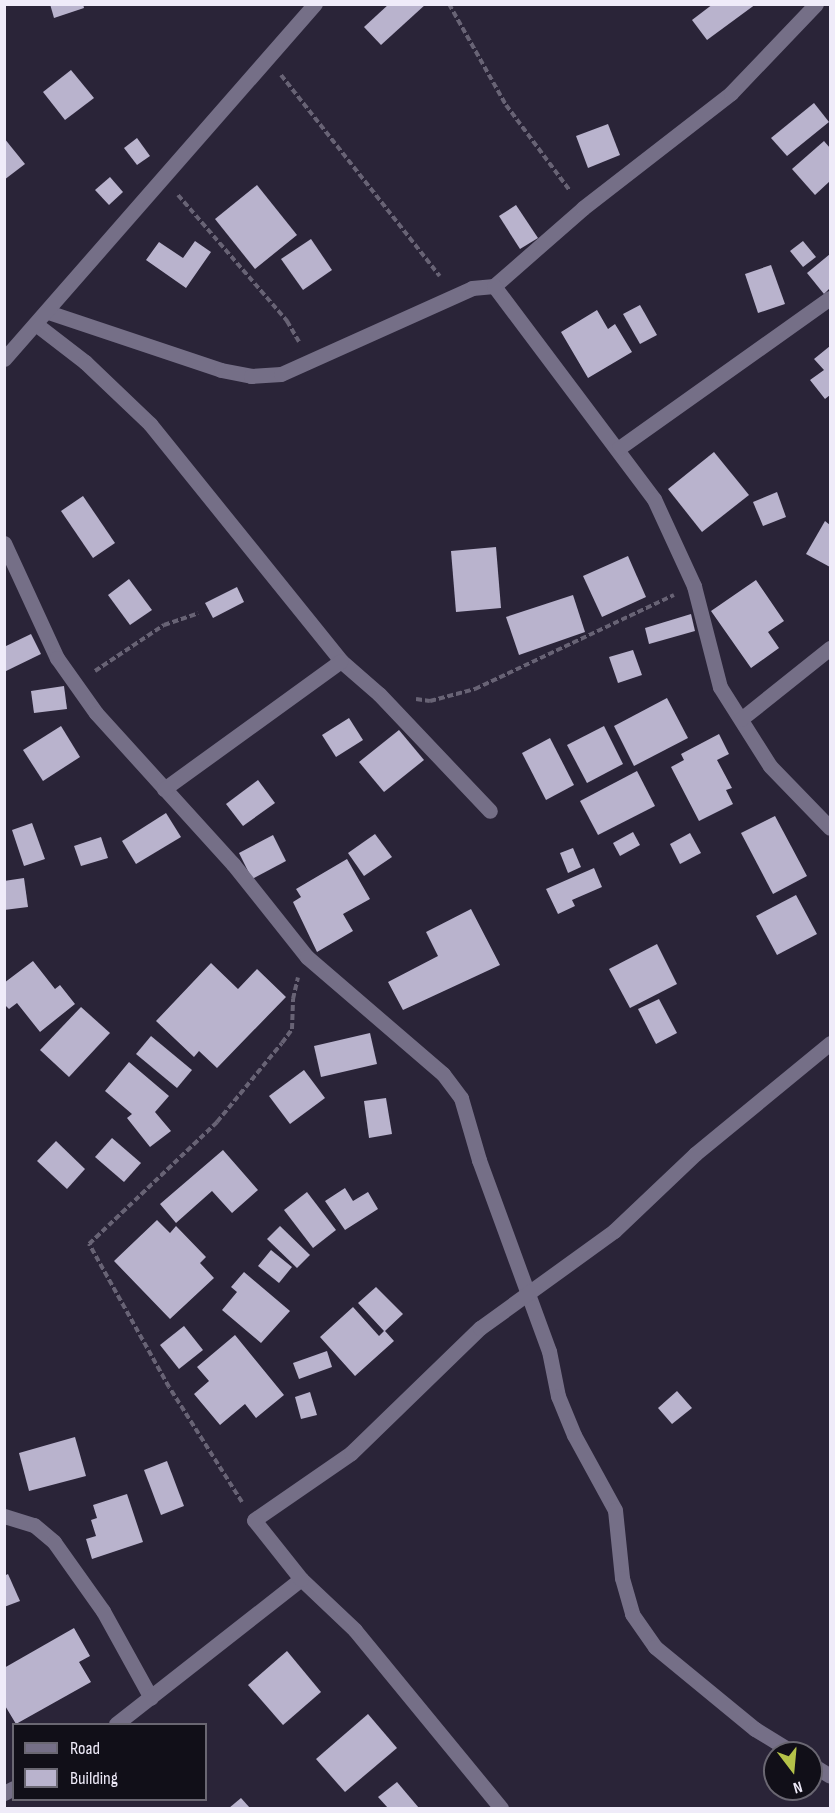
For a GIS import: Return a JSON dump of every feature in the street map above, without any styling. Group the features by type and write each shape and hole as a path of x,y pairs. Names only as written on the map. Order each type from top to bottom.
{"street":[{"path":"4,359 37,325 315,4"},
{"path":"48,312 221,370 251,375 281,374 309,365 456,296 482,285 494,286 583,208 731,93 816,4"},
{"path":"494,286 619,448 654,499 694,586 720,687 771,766 831,828"},
{"path":"619,448 831,298"},
{"path":"37,325 86,362 150,424 340,661 379,694 490,811"},
{"path":"4,543 57,658 96,713 240,872 307,957 435,1066 461,1098 479,1160 574,1435 615,1510 622,1578 642,1633 755,1729 774,1741"},
{"path":"741,719 831,648"},
{"path":"164,789 340,661"},
{"path":"501,1809 355,1630 301,1579 254,1520 351,1453 480,1328 614,1231 695,1154 831,1043"},
{"path":"4,1516 34,1525 54,1542 103,1611 151,1698"},
{"path":"119,1723 301,1579"}],"path":[{"path":"449,4 506,105 583,208"},
{"path":"268,59 456,296"},
{"path":"163,177 287,321 309,365"},
{"path":"379,694 430,700 475,689 694,586"},
{"path":"76,685 164,625 198,613"},
{"path":"254,1520 169,1387 89,1244 217,1122 282,1043 292,1029 292,999 307,957"}],"building":[{"path":"50,4 83,4 84,8 54,18"},
{"path":"389,4 426,4 381,45 364,27"},
{"path":"713,4 756,4 707,40 692,20"},
{"path":"71,70 94,98 65,120 43,92"},
{"path":"814,103 829,122 787,156 771,138"},
{"path":"608,124 620,155 588,168 576,136"},
{"path":"4,138 25,164 4,180"},
{"path":"137,138 150,156 137,165 124,148"},
{"path":"824,141 830,148 830,181 815,195 792,169"},
{"path":"110,177 123,192 109,205 95,190"},
{"path":"257,185 297,235 255,269 215,219"},
{"path":"516,205 538,238 520,249 499,216"},
{"path":"311,239 332,270 303,290 281,259"},
{"path":"195,241 211,252 186,288 146,260 159,242 183,258"},
{"path":"803,241 816,257 803,267 790,251"},
{"path":"830,254 830,288 824,294 807,273"},
{"path":"771,265 785,304 758,313 745,274"},
{"path":"640,305 657,335 640,344 623,314"},
{"path":"597,310 608,329 615,324 632,352 588,378 561,332"},
{"path":"830,346 830,395 825,399 810,380 824,370 814,359"},
{"path":"714,452 749,495 702,532 668,489"},
{"path":"777,492 786,517 763,526 753,502"},
{"path":"83,496 115,543 93,558 61,511"},
{"path":"825,521 830,525 830,567 806,554"},
{"path":"496,547 501,608 456,612 451,551"},
{"path":"628,556 646,597 602,617 583,576"},
{"path":"129,579 152,610 130,625 108,595"},
{"path":"756,580 784,621 768,632 779,648 751,668 711,611"},
{"path":"237,587 244,602 213,618 205,603"},
{"path":"573,595 585,632 519,655 506,617"},
{"path":"691,614 695,631 649,644 645,628"},
{"path":"31,634 41,654 4,672 4,647"},
{"path":"633,650 642,675 618,683 609,657"},
{"path":"64,686 67,709 34,713 31,691"},
{"path":"667,698 688,738 634,766 614,726"},
{"path":"349,718 363,740 336,757 322,735"},
{"path":"61,726 80,757 43,781 23,750"},
{"path":"604,726 623,764 587,783 567,745"},
{"path":"399,730 424,760 384,792 359,762"},
{"path":"719,734 729,754 717,760 732,788 726,790 733,804 699,821 671,767 684,760 681,754"},
{"path":"550,738 574,785 546,800 522,753"},
{"path":"637,771 655,806 598,835 580,801"},
{"path":"258,780 275,803 243,826 226,804"},
{"path":"166,813 181,837 136,864 122,841"},
{"path":"775,816 807,876 773,894 741,833"},
{"path":"32,823 45,859 24,866 12,830"},
{"path":"633,832 640,845 620,856 613,843"},
{"path":"690,833 701,853 680,864 670,844"},
{"path":"375,834 392,857 364,876 348,853"},
{"path":"273,835 286,861 252,879 239,853"},
{"path":"101,837 108,858 81,866 74,846"},
{"path":"573,848 581,867 568,873 560,853"},
{"path":"347,859 370,899 343,914 353,931 317,952 293,902 301,897 296,889"},
{"path":"594,868 602,887 572,900 575,906 558,914 546,889"},
{"path":"24,878 28,907 4,910 4,881"},
{"path":"796,895 817,934 777,955 756,916"},
{"path":"471,909 500,965 403,1010 388,982 438,956 426,932"},
{"path":"657,944 677,984 630,1008 609,969"},
{"path":"33,961 55,989 60,985 75,1004 40,1032 17,1003 9,1009 4,1004 4,983"},
{"path":"211,963 238,989 257,969 286,997 217,1068 199,1051 194,1057 156,1021"},
{"path":"659,999 677,1033 656,1044 638,1009"},
{"path":"81,1007 110,1033 69,1077 40,1050"},
{"path":"370,1033 377,1064 321,1077 314,1046"},
{"path":"151,1036 192,1070 177,1088 136,1054"},
{"path":"129,1062 169,1096 155,1112 171,1131 150,1147 127,1118 132,1114 105,1091"},
{"path":"304,1070 325,1098 290,1124 269,1096"},
{"path":"386,1098 392,1134 369,1138 364,1101"},
{"path":"112,1138 141,1163 124,1182 95,1157"},
{"path":"56,1141 85,1169 67,1189 37,1161"},
{"path":"223,1150 258,1190 232,1213 212,1191 176,1223 160,1204"},
{"path":"345,1188 353,1201 368,1192 378,1209 345,1230 325,1201"},
{"path":"307,1192 336,1230 313,1248 284,1210"},
{"path":"157,1220 170,1233 176,1226 206,1257 200,1263 214,1278 170,1319 114,1261"},
{"path":"280,1226 310,1255 297,1268 267,1239"},
{"path":"271,1250 292,1267 279,1283 258,1266"},
{"path":"244,1272 290,1311 261,1343 222,1310 237,1292 231,1287"},
{"path":"376,1287 403,1314 385,1331 394,1341 355,1376 320,1337 353,1307 379,1336 384,1331 358,1303"},
{"path":"184,1326 203,1350 179,1369 160,1345"},
{"path":"235,1335 284,1395 256,1418 245,1404 220,1425 194,1394 209,1381 197,1367"},
{"path":"327,1351 332,1367 299,1379 293,1363"},
{"path":"677,1391 692,1408 672,1424 658,1408"},
{"path":"310,1392 317,1415 301,1419 295,1397"},
{"path":"75,1437 86,1476 29,1491 19,1453"},
{"path":"167,1461 184,1506 161,1515 144,1470"},
{"path":"127,1494 143,1542 92,1559 86,1539 96,1536 91,1520 97,1518 93,1505"},
{"path":"8,1574 20,1601 4,1607 4,1576"},
{"path":"74,1628 90,1656 79,1662 91,1682 15,1723 4,1704 4,1668"},
{"path":"287,1651 321,1692 283,1725 248,1685"},
{"path":"368,1714 397,1748 345,1792 316,1759"},
{"path":"397,1782 419,1808 388,1808 378,1797"},
{"path":"241,1798 250,1808 229,1808"}]}
